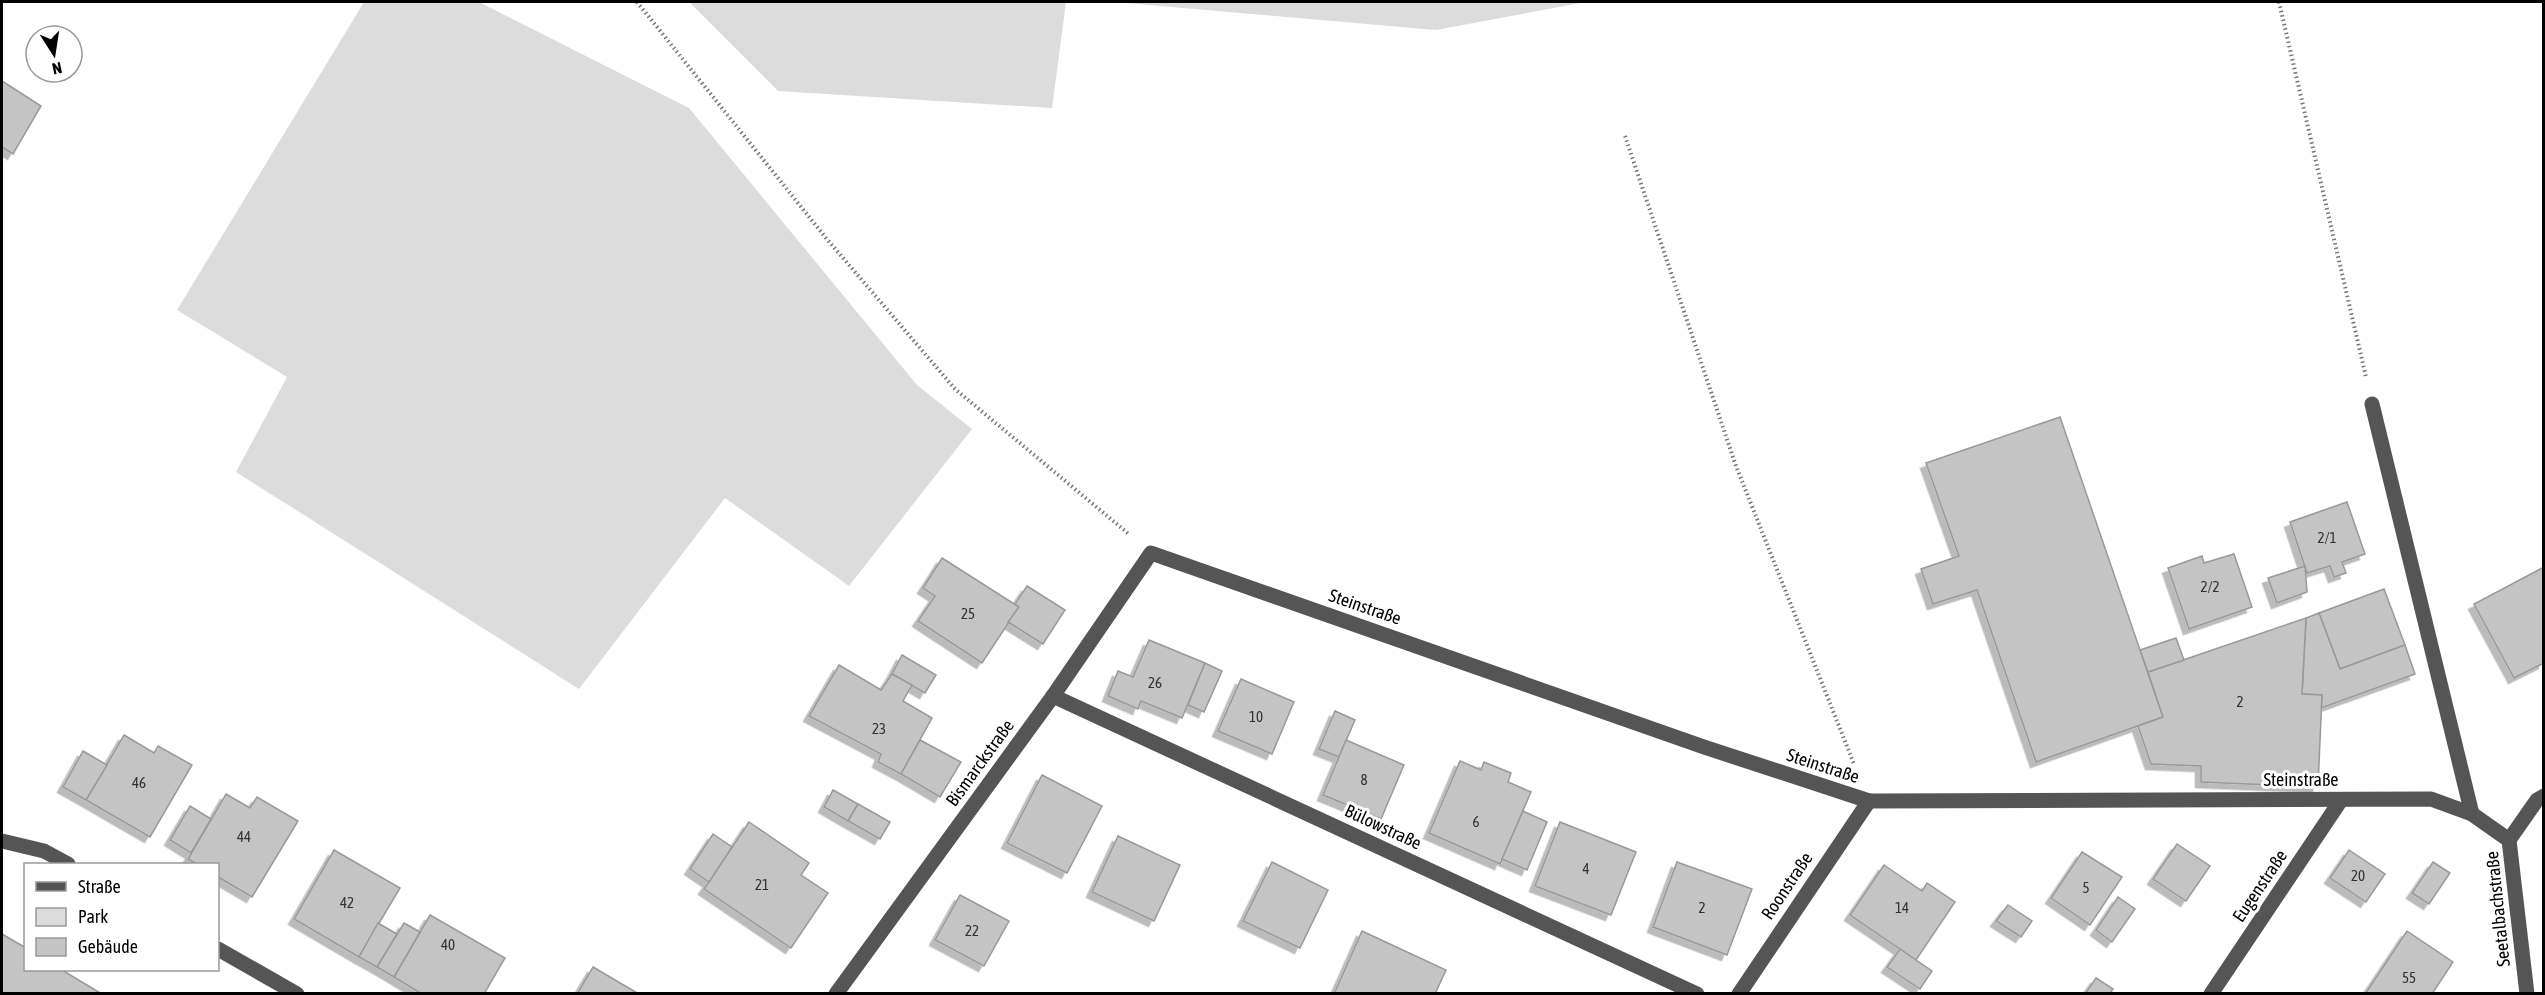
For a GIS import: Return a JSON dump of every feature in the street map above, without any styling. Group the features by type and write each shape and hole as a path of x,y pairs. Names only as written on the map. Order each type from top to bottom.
{"street":[{"path":"2372,404 2472,814"},
{"name":"Bismarckstraße","path":"836,993 1053,696 1151,553"},
{"name":"Steinstraße","path":"1151,553 1704,747 1869,801 2432,799 2472,814 2510,840"},
{"name":"Bülowstraße","path":"1053,696 1697,993"},
{"name":"Seetalbachstraße","path":"2527,993 2510,840 2537,800 2544,796"},
{"name":"Eugenstraße","path":"2211,993 2341,800"},
{"name":"Roonstraße","path":"1738,993 1869,801"},
{"path":"2,841 44,852 66,863"},
{"path":"219,950 297,993"}],"path":[{"path":"638,2 826,238 956,389 1151,553"},
{"path":"2279,2 2372,404"},
{"path":"1625,136 1736,466 1869,801"}],"green space":[{"path":"364,2 479,2 689,108 917,385 972,429 849,586 725,498 579,689 236,472 287,377 177,310"},
{"path":"689,2 1066,2 1052,108 778,91"},
{"path":"1115,2 1586,2 1436,30"}],"building":[{"path":"2,81 41,106 13,154 2,147"},
{"path":"2060,417 2163,717 2036,762 1977,590 1933,604 1921,569 1959,556 1926,463"},
{"path":"2347,502 2365,554 2342,562 2346,573 2334,577 2330,566 2307,573 2290,522"},
{"path":"2234,554 2252,607 2189,629 2168,568 2202,556 2204,563"},
{"path":"942,558 1019,607 982,663 918,621 935,596 923,588"},
{"path":"2305,566 2307,592 2277,603 2268,578"},
{"path":"2544,567 2544,663 2514,678 2474,604"},
{"path":"1027,586 1065,610 1043,644 1008,622 1019,607 1015,604"},
{"path":"2384,589 2405,645 2340,669 2319,613"},
{"path":"2319,613 2340,669 2405,645 2415,674 2321,708 2322,695 2302,694 2306,618"},
{"path":"2306,618 2302,694 2322,695 2318,787 2201,782 2201,766 2151,764 2138,726 2163,717 2148,672"},
{"path":"2176,638 2184,660 2148,672 2140,650"},
{"path":"1149,640 1205,663 1182,718 1141,701 1138,709 1108,696 1118,671 1133,677"},
{"path":"902,655 936,675 925,693 892,674"},
{"path":"1205,663 1222,671 1204,712 1188,705"},
{"path":"839,665 881,690 892,674 912,685 903,701 932,718 901,774 878,762 881,754 809,716"},
{"path":"1241,679 1294,702 1272,754 1218,731"},
{"path":"1335,711 1355,720 1339,757 1319,749"},
{"path":"124,735 154,753 158,746 192,765 150,837 86,800"},
{"path":"920,740 961,762 940,797 901,774"},
{"path":"1346,740 1404,765 1381,819 1323,795"},
{"path":"83,751 107,765 86,800 63,787"},
{"path":"1460,761 1481,770 1484,762 1511,773 1508,782 1531,792 1500,864 1429,833"},
{"path":"1042,775 1102,806 1067,873 1007,843"},
{"path":"833,790 858,804 848,821 824,807"},
{"path":"226,794 250,808 257,797 298,821 252,897 219,878 219,863 195,863 188,859"},
{"path":"858,804 890,822 880,839 848,821"},
{"path":"190,806 211,819 191,853 170,840"},
{"path":"1523,811 1547,822 1527,870 1502,859"},
{"path":"749,822 809,863 801,875 828,893 791,948 704,889"},
{"path":"1560,822 1636,852 1611,915 1535,886"},
{"path":"713,834 732,847 709,882 690,869"},
{"path":"1118,836 1180,865 1154,921 1092,892"},
{"path":"2177,844 2210,866 2186,901 2153,879"},
{"path":"334,850 400,888 359,957 294,919"},
{"path":"2349,850 2385,874 2366,902 2330,878"},
{"path":"2082,852 2122,877 2090,925 2051,898"},
{"path":"1272,862 1328,890 1300,948 1243,921"},
{"path":"1677,862 1752,889 1727,955 1653,927"},
{"path":"2433,862 2450,873 2429,904 2412,893"},
{"path":"1884,865 1922,891 1927,883 1955,902 1916,960 1850,915"},
{"path":"960,895 1009,921 984,966 935,940"},
{"path":"2118,897 2135,909 2112,942 2096,930"},
{"path":"2008,905 2032,921 2021,937 1996,921"},
{"path":"430,915 505,958 484,994 422,994 394,977"},
{"path":"378,923 397,934 377,967 359,957"},
{"path":"404,923 420,932 394,977 377,967"},
{"path":"1362,931 1446,970 1435,994 1334,994"},
{"path":"2407,931 2453,962 2432,994 2365,994"},
{"path":"2,934 24,947 24,971 64,971 102,994 2,994"},
{"path":"1900,949 1932,971 1920,989 1887,967"},
{"path":"593,967 639,994 577,994"},
{"path":"2096,978 2113,989 2110,994 2085,994"}]}
